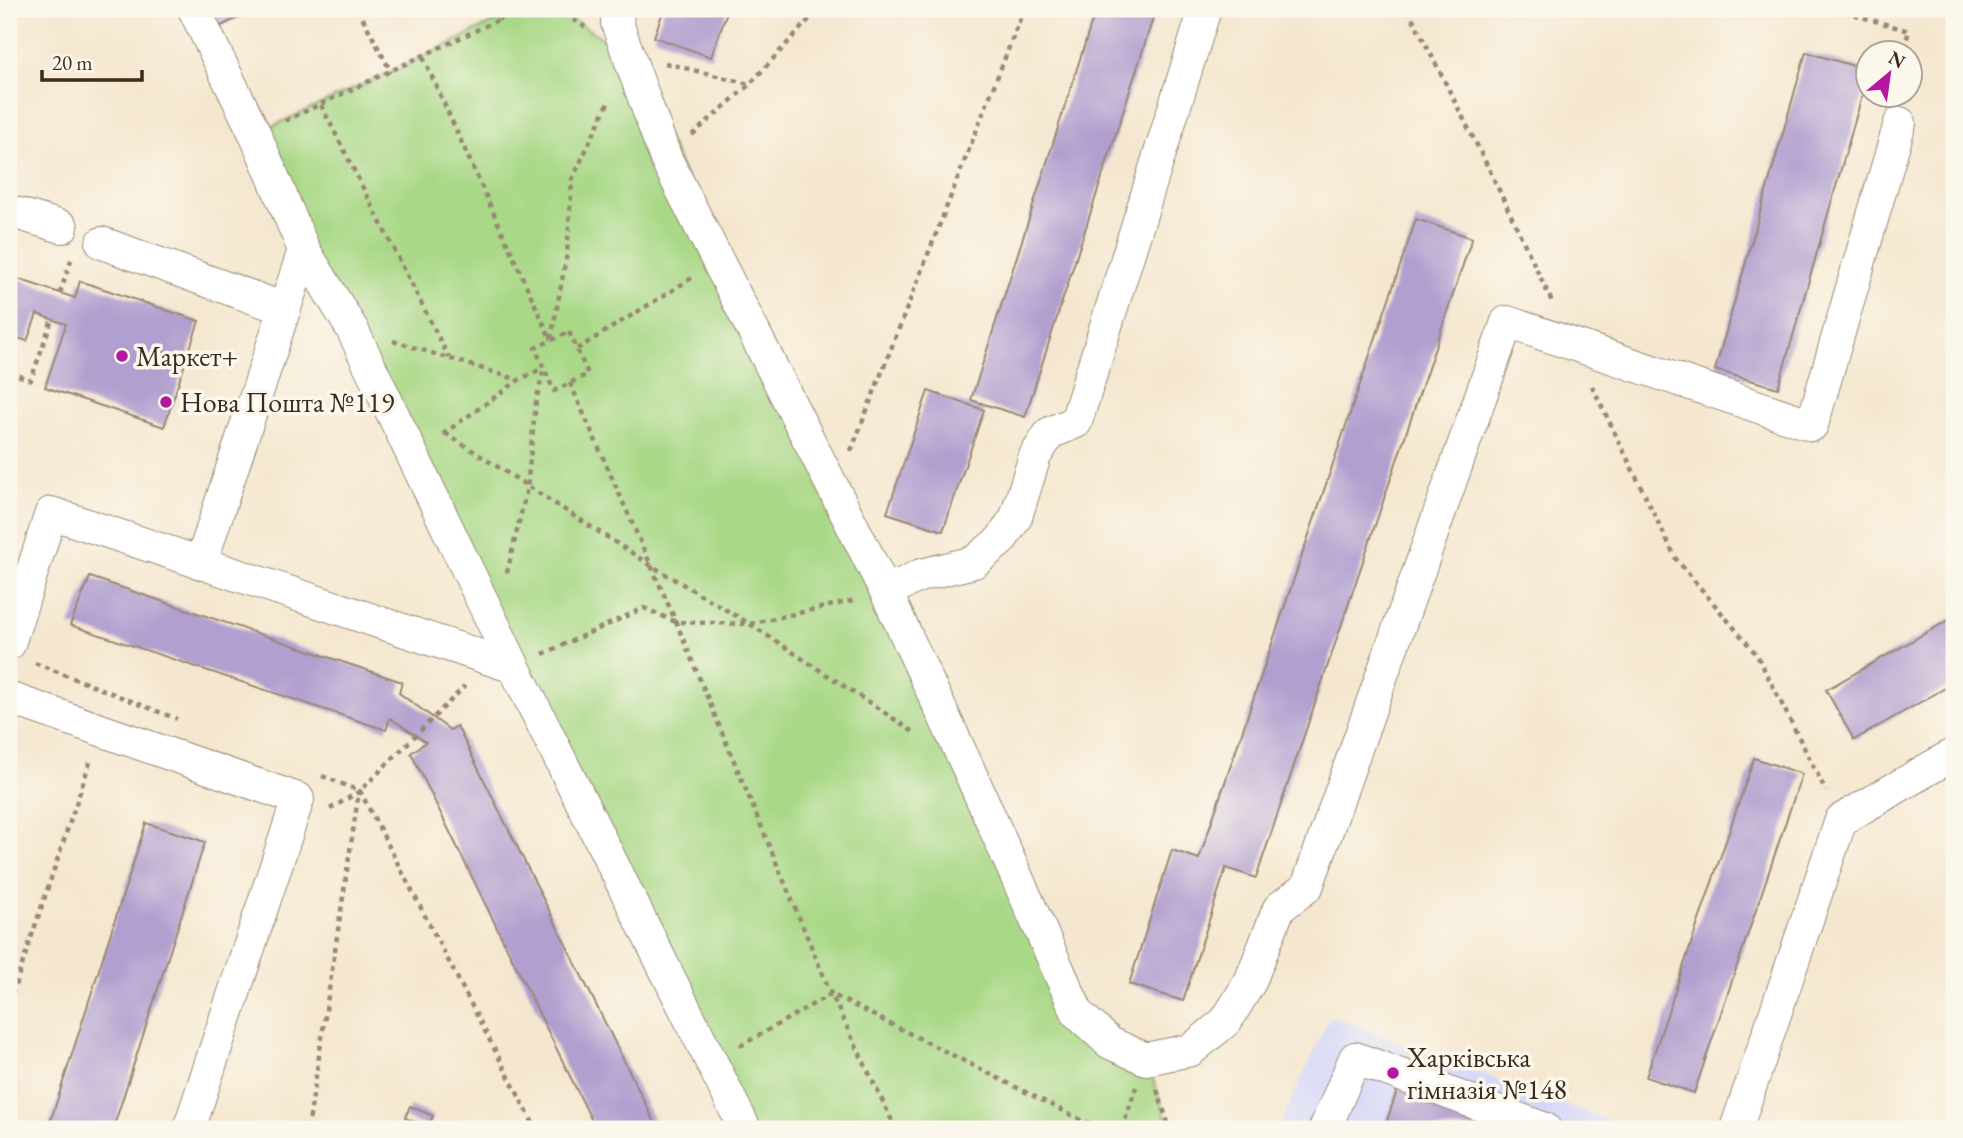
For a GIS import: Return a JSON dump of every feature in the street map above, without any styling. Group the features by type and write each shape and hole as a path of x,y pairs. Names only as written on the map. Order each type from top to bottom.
{"street":[{"path":"194,9 255,134 304,250 352,329 408,446 503,663 745,1129"},
{"path":"618,9 617,23 666,159 886,592 1078,1014 1110,1043 1146,1059 1191,1051 1226,1021 1250,982 1279,908 1307,887 1507,322 1812,425 1900,123"},
{"path":"886,592 921,575 974,562 1001,540 1016,517 1035,456 1050,433 1076,422 1205,9"},
{"path":"9,211 79,241 285,309"},
{"path":"201,563 304,250"},
{"path":"9,644 51,513 503,663"},
{"path":"9,698 298,799 189,1129"},
{"path":"1735,1129 1841,820 1954,754"},
{"path":"1325,1129 1355,1058 1545,1129"}],"path":[{"path":"358,9 391,72"},
{"path":"497,9 500,19"},
{"path":"255,134 423,57 500,19 513,9"},
{"path":"666,159 750,84 814,14 815,9"},
{"path":"835,493 1024,9"},
{"path":"1408,9 1490,170 1676,559 1757,654 1841,820"},
{"path":"1835,9 1909,31 1907,38"},
{"path":"551,340 567,254 572,180 603,117 628,54 750,84"},
{"path":"423,57 551,340"},
{"path":"321,105 449,358"},
{"path":"60,293 79,241"},
{"path":"577,349 718,262"},
{"path":"9,372 31,380 52,319"},
{"path":"352,329 519,380"},
{"path":"569,332 588,374 554,391 535,348 551,340 569,332"},
{"path":"408,446 445,433 519,380 544,368"},
{"path":"506,575 527,488 536,401 544,368"},
{"path":"570,383 676,622 831,994 896,1129"},
{"path":"445,433 527,488 750,624 922,738"},
{"path":"328,811 360,791 503,663 645,608 676,622 750,624 886,592"},
{"path":"34,663 177,719"},
{"path":"9,1004 93,755"},
{"path":"321,775 360,791 536,1129"},
{"path":"309,1129 360,791"},
{"path":"711,1063 831,994"},
{"path":"831,994 1099,1129"},
{"path":"1122,1129 1146,1059"},
{"path":"1146,1059 1170,1129"}],"shaded area":[{"name":"Харківська гімназія №148","path":"1330,1016 1631,1129 1278,1129"}],"green space":[{"path":"513,9 556,9 628,54 1078,1014 1146,1059 1170,1129 745,1129 255,134 423,57 500,19"}],"building":[{"path":"211,9 256,9 217,28"},
{"path":"664,9 728,9 711,57 654,37"},
{"path":"1096,9 1156,9 1025,417 971,400"},
{"path":"1806,52 1854,66 1854,108 1859,108 1778,388 1715,370"},
{"path":"1416,219 1472,238 1256,878 1226,868 1183,1001 1129,984 1172,850 1199,859"},
{"name":"Маркет+","path":"9,276 75,298 80,281 199,321 164,427 45,387 66,324 37,314 27,341 9,335"},
{"path":"928,391 984,410 943,531 887,513"},
{"path":"90,577 402,682 399,693 450,730 457,726 658,1129 596,1129 411,753 426,742 390,718 386,730 70,625"},
{"path":"1954,617 1954,683 1854,740 1826,690"},
{"path":"1754,758 1802,774 1694,1093 1646,1077"},
{"path":"146,823 205,842 113,1129 48,1129"},
{"path":"1399,1085 1529,1129 1384,1129"},
{"path":"410,1106 433,1116 428,1127 405,1118"}],"place":[{"name":"Маркет+","path":"122,356"},
{"name":"Нова Пошта №119","path":"166,402"},
{"name":"Харківська гімназія №148","path":"1393,1073"}]}
